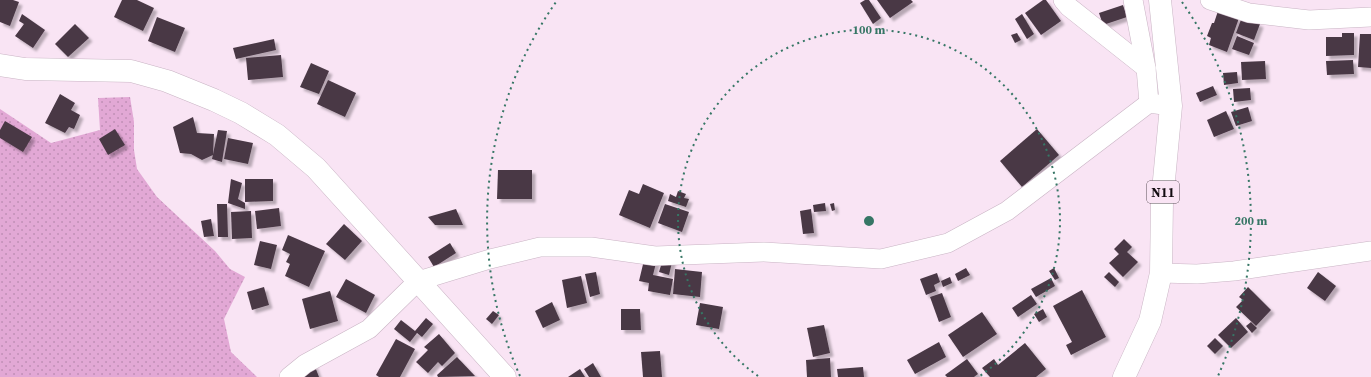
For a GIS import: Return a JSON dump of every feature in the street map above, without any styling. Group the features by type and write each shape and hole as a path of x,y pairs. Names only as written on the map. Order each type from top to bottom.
{"main road":[{"name":"N11","path":"1124,377 1150,321 1161,273 1162,201 1171,106 1160,0"},
{"path":"0,65 25,69 131,72 167,81 214,100 241,113 277,135 311,164 505,377"}],"street":[{"path":"1063,0 1146,68"},
{"path":"1134,0 1146,68 1149,103"},
{"path":"1210,0 1249,13 1309,20 1371,17"},
{"path":"289,377 305,364 369,329 418,281 490,259 540,247 591,247 655,256 764,252 880,259 948,243 1007,211 1149,103 1171,106"},
{"path":"1161,273 1197,274 1234,271 1368,253"}],"shaded area":[{"path":"130,97 134,122 134,150 137,169 157,197 215,251 230,269 245,277 224,319 231,352 257,377 0,377 0,109 51,143 100,130 98,98"}],"building":[{"path":"0,0 13,0 19,2 10,26 0,22"},
{"path":"122,0 137,0 154,8 143,31 114,17"},
{"path":"865,0 869,0 881,18 873,24 860,3"},
{"path":"877,0 911,0 913,2 890,18"},
{"path":"1043,0 1046,0 1061,21 1041,35 1025,13"},
{"path":"1123,5 1127,17 1103,25 1099,13"},
{"path":"1218,11 1239,18 1227,52 1209,45 1211,38 1207,36"},
{"path":"22,14 45,30 33,48 15,36 24,24 19,21"},
{"path":"1022,14 1034,34 1027,39 1015,19"},
{"path":"157,17 185,28 175,52 148,41"},
{"path":"1242,17 1260,24 1254,40 1236,33"},
{"path":"75,24 89,38 68,57 55,44"},
{"path":"1017,33 1021,40 1015,43 1011,35"},
{"path":"1342,33 1354,33 1354,55 1326,56 1326,37 1342,37"},
{"path":"1360,34 1371,34 1371,68 1358,67"},
{"path":"1237,36 1254,43 1249,55 1232,49"},
{"path":"274,39 276,50 236,59 233,48"},
{"path":"281,55 283,77 248,80 246,58"},
{"path":"1353,60 1354,74 1327,75 1326,61"},
{"path":"1265,61 1266,79 1242,80 1241,62"},
{"path":"311,63 329,71 319,94 300,87"},
{"path":"1237,72 1238,83 1224,85 1223,73"},
{"path":"328,80 356,93 345,117 317,104"},
{"path":"1213,86 1217,95 1200,102 1196,93"},
{"path":"1250,88 1251,100 1234,102 1233,89"},
{"path":"60,94 75,103 71,110 80,115 74,129 69,127 65,133 45,123"},
{"path":"1248,107 1252,121 1236,126 1231,112"},
{"path":"1226,111 1234,129 1214,137 1207,120"},
{"path":"193,117 197,133 214,134 213,155 202,160 191,154 180,153 173,127"},
{"path":"5,121 32,137 23,152 0,138 0,130"},
{"path":"115,129 125,145 108,155 99,139"},
{"path":"1037,129 1059,155 1022,187 1000,161"},
{"path":"218,130 227,131 222,162 212,159"},
{"path":"228,138 253,143 248,164 224,159"},
{"path":"498,170 532,170 532,199 497,199"},
{"path":"231,179 242,183 238,199 245,203 245,209 228,203"},
{"path":"245,179 273,179 273,201 245,202"},
{"path":"643,184 664,193 650,228 619,215 629,190 639,194"},
{"path":"678,191 686,194 684,198 689,199 686,207 668,201 670,194 676,197"},
{"path":"825,203 826,211 814,212 813,205"},
{"path":"834,203 835,210 832,211 830,204"},
{"path":"217,204 227,204 228,237 218,237"},
{"path":"665,204 689,212 682,232 658,223"},
{"path":"279,208 281,226 257,229 255,211"},
{"path":"456,209 463,225 435,225 428,217"},
{"path":"811,209 814,233 803,234 800,211"},
{"path":"251,211 252,238 232,239 231,212"},
{"path":"211,219 214,236 204,237 201,221"},
{"path":"344,224 362,241 345,260 326,244"},
{"path":"288,235 325,251 309,287 285,276 290,264 286,262 290,254 282,250"},
{"path":"1124,239 1132,247 1127,252 1138,262 1123,277 1109,263 1119,254 1114,249"},
{"path":"260,241 277,245 271,269 254,265"},
{"path":"450,243 456,253 434,267 428,257"},
{"path":"664,255 673,258 669,275 659,272"},
{"path":"645,256 657,259 653,275 673,279 670,295 648,291 649,283 639,281"},
{"path":"966,268 970,275 958,281 955,274"},
{"path":"1054,268 1059,278 1055,280 1049,271"},
{"path":"675,269 702,272 700,297 673,294"},
{"path":"596,272 600,294 590,297 585,274"},
{"path":"1109,272 1119,282 1115,287 1104,277"},
{"path":"1318,272 1336,286 1325,301 1307,288"},
{"path":"937,273 940,282 934,285 936,291 926,295 920,279"},
{"path":"581,276 587,303 567,308 562,280"},
{"path":"950,277 952,283 943,287 941,281"},
{"path":"1051,278 1055,286 1036,297 1031,289"},
{"path":"346,279 375,295 366,313 336,297"},
{"path":"264,287 269,305 252,310 247,292"},
{"path":"1248,287 1271,310 1256,326 1236,307 1243,300 1239,297"},
{"path":"1082,290 1106,337 1071,355 1066,345 1072,342 1053,306"},
{"path":"330,291 338,321 310,329 302,299"},
{"path":"942,293 951,317 939,322 930,297"},
{"path":"1031,295 1037,304 1018,317 1012,308"},
{"path":"552,302 560,320 543,328 535,311"},
{"path":"700,303 723,307 719,329 696,325"},
{"path":"621,309 640,309 641,330 621,330"},
{"path":"1043,309 1047,317 1039,322 1034,314"},
{"path":"493,311 499,315 492,324 486,319"},
{"path":"982,312 997,334 963,357 948,335"},
{"path":"426,318 433,324 422,337 417,333 410,342 394,329 401,320 415,331"},
{"path":"1236,318 1248,332 1231,348 1218,335"},
{"path":"1251,322 1257,328 1252,333 1246,326"},
{"path":"824,325 830,353 813,357 807,328"},
{"path":"439,334 455,353 442,366 438,362 428,373 416,362 428,350 424,347"},
{"path":"1215,338 1223,346 1215,354 1207,346"},
{"path":"396,339 415,349 400,377 379,377 376,375"},
{"path":"939,342 946,357 915,374 907,360"},
{"path":"1025,343 1046,369 1036,377 990,377 982,368 994,359 998,365"},
{"path":"660,351 662,377 643,377 641,352"},
{"path":"457,357 475,376 438,377 437,375"},
{"path":"830,358 831,377 807,377 806,360"},
{"path":"967,359 978,374 974,377 947,377 945,375"},
{"path":"593,363 601,377 589,377 584,369"},
{"path":"314,364 319,377 301,377"},
{"path":"863,367 864,377 838,377 837,369"},
{"path":"580,369 585,377 568,377"}]}
